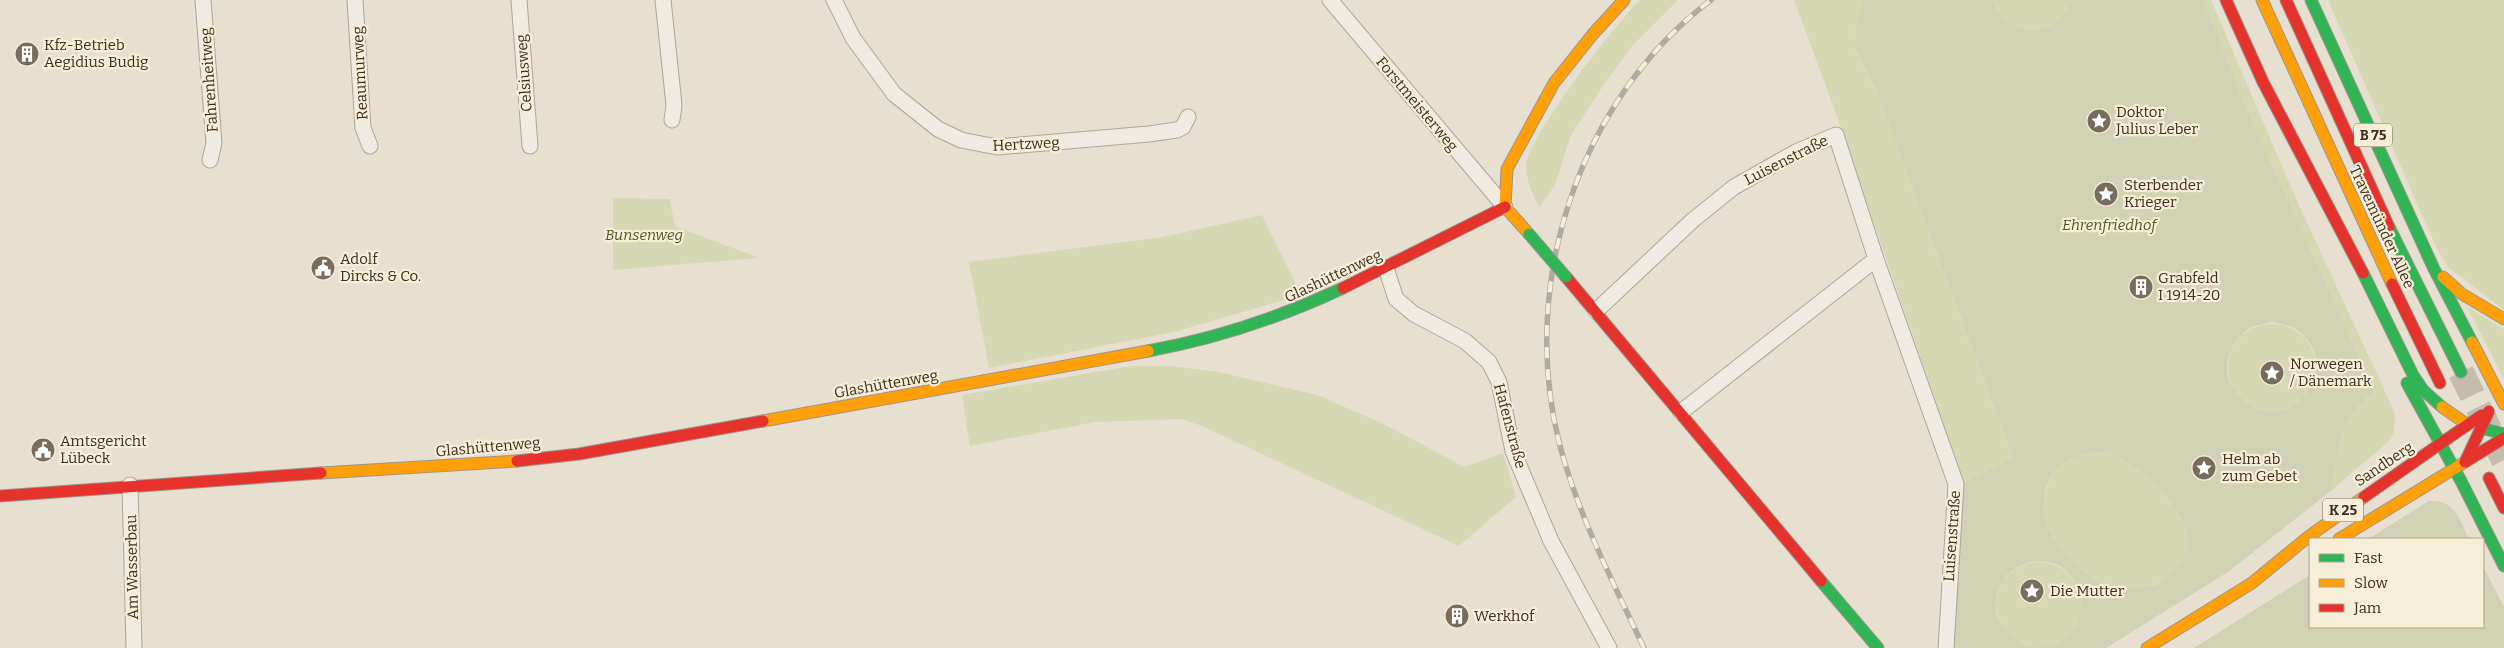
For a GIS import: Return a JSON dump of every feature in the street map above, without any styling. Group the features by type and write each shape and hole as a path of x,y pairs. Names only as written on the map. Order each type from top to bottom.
{"main road":[{"path":"1624,0 1593,34 1554,83 1507,169 1505,207 1596,311 1878,648"},
{"path":"2226,0 2240,35 2263,82 2334,216 2413,375 2423,390 2442,408 2468,425 2504,434"},
{"path":"2239,0 2263,82"},
{"name":"Travemünder Allee","path":"2262,0 2394,288 2440,383"},
{"name":"Travemünder Allee","path":"2286,0 2385,219 2462,372"},
{"name":"B 75","path":"2311,0 2434,269 2462,294 2504,319"},
{"name":"Glashüttenweg","path":"0,496 130,485 520,461 599,450 1178,346 1295,312 1505,207"},
{"path":"2434,269 2504,402 2489,411"},
{"path":"2381,312 2406,383 2443,441 2454,469 2504,566"},
{"path":"2461,480 2465,462 2489,411 2490,394 2486,370"},
{"name":"K 25","path":"2443,441 2489,411"},
{"name":"K 25","path":"2341,538 2504,438"},
{"name":"Sandberg","path":"2147,648 2252,583 2323,526 2443,441"},
{"path":"2489,478 2504,508"},
{"name":"Sandberg","path":"2252,583 2294,564"}],"street":[{"name":"Fahrenheitweg","path":"203,0 214,143 210,160"},
{"name":"Reaumurweg","path":"355,0 363,128 370,146"},
{"name":"Celsiusweg","path":"520,0 530,146"},
{"path":"663,0 674,105 672,120"},
{"name":"Hertzweg","path":"834,0 853,38 894,94 938,129 961,140 997,147 1149,134 1177,130 1183,127 1188,117"},
{"name":"Forstmeisterweg","path":"1330,0 1505,207"},
{"name":"Luisenstraße","path":"1596,311 1694,220 1734,186 1796,152 1836,135 1876,259 1956,484 1946,648"},
{"path":"1681,412 1876,259"},
{"name":"Hafenstraße","path":"1386,268 1396,299 1414,314 1465,341 1489,362 1499,382 1514,451 1550,541 1608,648"},
{"name":"Am Wasserbau","path":"130,485 134,648"}],"green space":[{"path":"1640,0 1678,0 1632,46 1603,86 1571,135 1555,185 1539,208 1530,187 1526,171 1530,151 1575,80"},
{"path":"1794,0 1864,0 1856,24 1855,47 1876,89 2013,459 1964,483 1835,111"},
{"name":"Ehrenfriedhof","path":"1864,0 1992,0 2000,15 2007,21 2023,28 2041,29 2057,21 2073,0 2203,0 2247,111 2375,392 2354,411 2347,423 2335,462 2332,490 2228,572 2106,648 2037,648 2059,642 2073,630 2080,614 2081,597 2075,581 2064,569 2048,562 2027,563 2012,571 2007,575 1999,589 1996,601 1996,611 2004,630 2022,643 2034,648 1951,648 1964,483 2013,458 1876,89 1855,47 1856,24","holes":["2272,322 2294,328 2311,345 2317,363 2313,382 2303,397 2288,408 2270,412 2251,406 2233,388 2227,372 2227,363 2233,347 2244,333 2252,327","2103,452 2117,457 2144,474 2167,497 2184,524 2188,538 2187,550 2173,572 2159,584 2126,589 2105,587 2075,563 2057,544 2048,529 2043,508 2045,494 2052,474 2058,467 2074,458"]},
{"path":"1992,0 2073,0 2057,21 2041,29 2032,29 2023,28 2007,21 1995,8"},
{"path":"2203,0 2211,0 2298,203 2395,413 2394,433 2389,441 2332,490 2335,462 2347,423 2354,411 2375,392 2247,111"},
{"path":"2328,0 2504,0 2504,310 2449,268 2437,249"},
{"name":"Bunsenweg","path":"613,198 670,199 675,226 759,258 613,270"},
{"path":"1262,215 1301,295 1174,332 989,368 969,262 1163,237"},
{"path":"2467,307 2504,329 2504,379"},
{"name":"Norwegen / Dänemark","path":"2272,324 2289,327 2297,331 2309,343 2313,351 2316,368 2313,385 2309,393 2297,405 2289,409 2272,412 2255,409 2247,405 2235,393 2231,385 2228,368 2231,351 2235,343 2247,331 2255,327"},
{"path":"1130,366 1171,366 1218,372 1317,395 1384,424 1464,467 1503,453 1516,497 1459,546 1202,426 1182,419 1095,422 970,446 962,395"},
{"path":"2103,452 2117,457 2144,474 2167,497 2184,525 2188,539 2186,553 2170,575 2158,584 2126,590 2109,588 2102,585 2069,557 2057,544 2048,529 2043,513 2044,505 2048,486 2057,468 2072,458"},
{"path":"2429,501 2438,501 2451,507 2459,517 2469,538 2370,538"},
{"path":"2039,562 2056,565 2070,574 2079,588 2082,605 2079,622 2070,636 2056,645 2039,648 2022,645 2008,636 1999,622 1996,605 1999,588 2008,574 2022,565"},
{"path":"2484,568 2504,607 2504,648 2194,648 2309,576 2309,628 2484,628"}],"tunnel":[{"path":"2461,372 2504,460"}],"railway":[{"path":"1644,648 1587,524 1560,446 1549,385 1547,323 1554,261 1570,200 1594,143 1625,89 1665,41 1711,0"}],"traffic: fast":[{"path":"2311,0 2434,269 2472,342"},
{"path":"2389,227 2461,372"},
{"path":"1529,234 1566,277"},
{"path":"2363,273 2413,375 2423,390 2442,407"},
{"path":"1148,351 1198,340 1272,318 1343,288"},
{"path":"2407,383 2461,481 2504,566"},
{"path":"2481,428 2504,434"},
{"path":"1821,581 1878,648"}],"traffic: slow":[{"path":"1505,207 1507,169 1554,83 1593,34 1624,0"},
{"path":"2262,0 2392,284"},
{"path":"1505,207 1529,234"},
{"path":"2443,277 2462,294 2504,319"},
{"path":"2472,342 2504,404"},
{"path":"763,421 1148,351"},
{"path":"2442,407 2468,425"},
{"path":"321,473 517,461"},
{"path":"2341,538 2465,462"},
{"path":"2147,648 2252,583 2308,537 2364,497"}],"traffic: jam":[{"path":"2226,0 2263,82 2363,273"},
{"path":"2286,0 2389,227"},
{"path":"1343,288 1505,207"},
{"path":"1566,277 1821,581"},
{"path":"2392,284 2440,383"},
{"path":"2465,462 2489,411"},
{"path":"2447,439 2482,415"},
{"path":"517,461 579,454 763,421"},
{"path":"2465,462 2504,438"},
{"path":"2364,497 2447,439"},
{"path":"0,496 321,473"},
{"path":"2489,478 2504,508"}],"place":[{"name":"Kfz-Betrieb Aegidius Budig","path":"27,54"},
{"name":"Doktor Julius Leber","path":"2099,121"},
{"name":"Sterbender Krieger","path":"2106,194"},
{"name":"Adolf Dircks & Co.","path":"323,268"},
{"name":"Grabfeld I 1914-20","path":"2141,287"},
{"name":"Norwegen / Dänemark","path":"2272,373"},
{"name":"Amtsgericht Lübeck","path":"43,450"},
{"name":"Helm ab zum Gebet","path":"2204,468"},
{"name":"Die Mutter","path":"2032,591"},
{"name":"Werkhof","path":"1457,616"}]}
